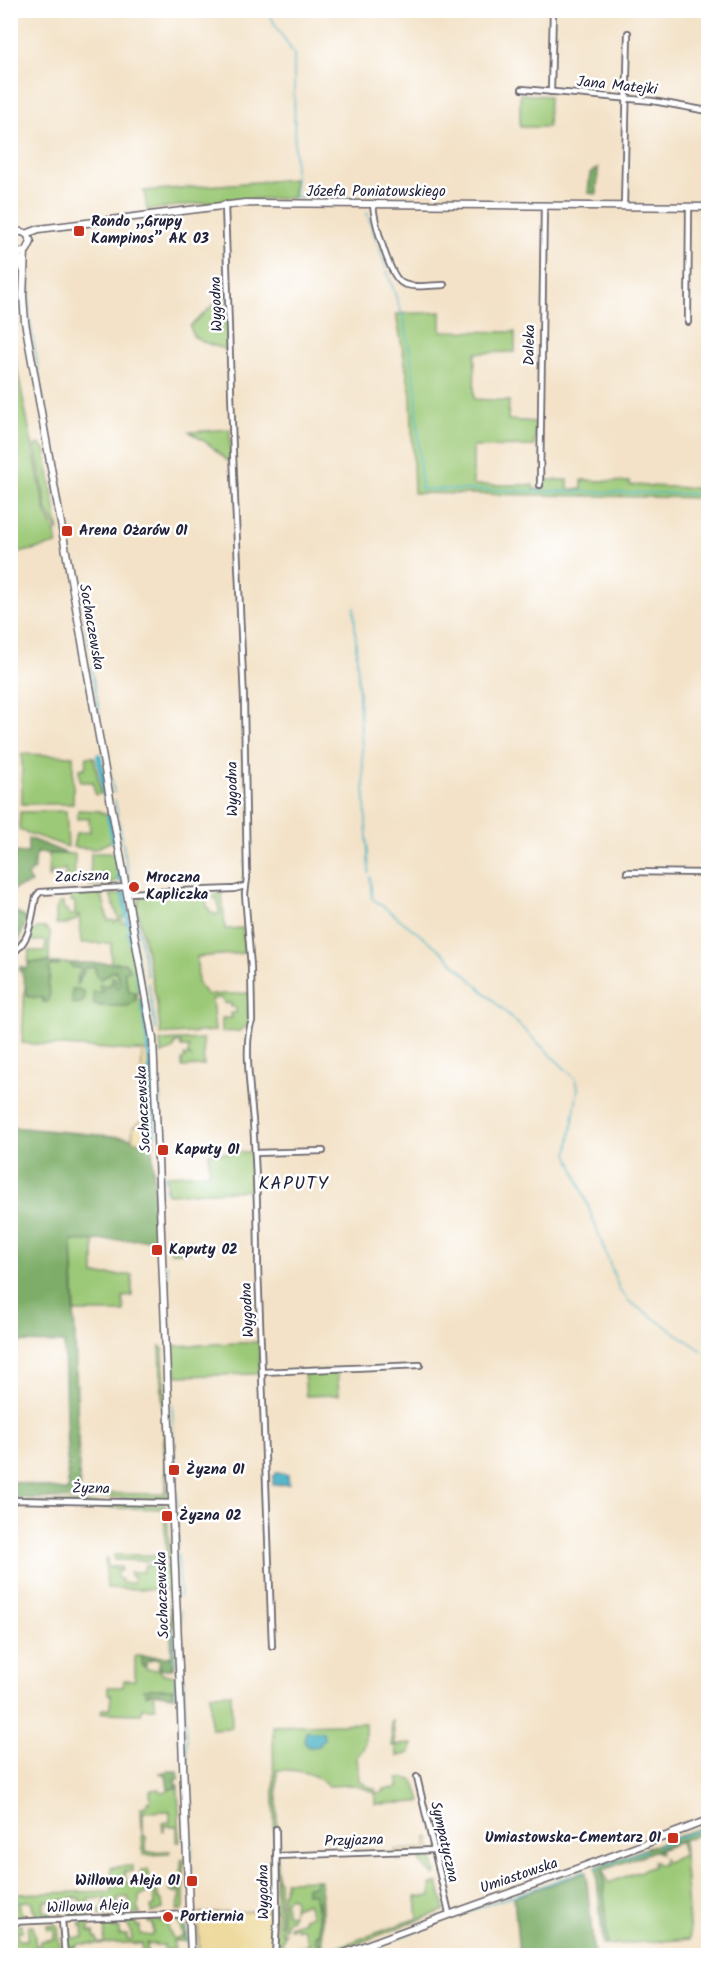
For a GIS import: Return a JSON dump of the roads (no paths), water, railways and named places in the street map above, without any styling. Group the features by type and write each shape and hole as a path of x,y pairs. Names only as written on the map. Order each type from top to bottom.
{"street":[{"path":"551,92 553,10"},
{"path":"624,206 628,33"},
{"name":"Jana Matejki","path":"522,89 653,101 708,111"},
{"name":"Józefa Poniatowskiego","path":"28,237 46,229 225,204 708,207"},
{"name":"Wygodna","path":"225,204 244,700 245,886 252,1021 249,1028 249,1063 255,1153 272,1646"},
{"path":"373,204 376,222 395,276 403,283 412,285 444,285"},
{"name":"Daleka","path":"540,485 544,206"},
{"path":"688,322 689,207"},
{"path":"10,225 17,232 28,237 30,245 25,251 17,252 10,247"},
{"path":"10,238 17,232"},
{"name":"Sochaczewska","path":"25,251 23,306 25,322 153,1039 191,1956"},
{"name":"Sochaczewska","path":"17,252 24,272"},
{"path":"627,872 708,873"},
{"path":"127,890 234,889 245,886"},
{"name":"Zaciszna","path":"10,956 21,948 27,939 36,897 40,892 47,890 127,890"},
{"path":"255,1153 322,1151"},
{"path":"263,1372 420,1365"},
{"name":"Żyzna","path":"10,1500 172,1503"},
{"name":"Sympatyczna","path":"417,1777 448,1913"},
{"name":"Umiastowska","path":"336,1956 448,1913 597,1862 708,1820"},
{"name":"Wygodna","path":"275,1956 276,1829"},
{"name":"Przyjazna","path":"276,1856 434,1850"},
{"name":"Willowa Aleja","path":"10,1922 189,1914"},
{"path":"62,1920 65,1956"}],"water":[{"path":"276,1473 288,1475 289,1484 273,1485 273,1476"},
{"path":"306,1732 323,1732 324,1739 319,1746 308,1747 304,1742"},
{"path":"60,1949 14,1953 19,1951"}],"waterway":[{"path":"266,10 294,54 295,197 357,198"},
{"path":"367,213 405,323 416,389 421,489 708,494"},
{"path":"30,265 29,315 49,433"},
{"path":"50,440 62,505"},
{"path":"63,513 69,535"},
{"path":"82,603 83,608"},
{"path":"354,608 369,873"},
{"path":"84,613 85,621"},
{"path":"86,626 89,644"},
{"path":"91,667 100,715"},
{"path":"101,724 103,738"},
{"path":"105,744 114,793"},
{"path":"99,756 106,798"},
{"path":"115,800 131,890"},
{"path":"109,816 114,841"},
{"path":"116,855 121,880"},
{"path":"370,877 372,898 440,950 576,1079 578,1088 568,1153 620,1291 630,1302 701,1350"},
{"path":"124,894 129,924"},
{"path":"132,895 147,976"},
{"path":"130,932 141,990"},
{"path":"148,983 156,1030"},
{"path":"143,999 150,1055 153,1134"},
{"path":"160,1078 161,1119"},
{"path":"165,1176 165,1181"},
{"path":"165,1187 165,1192"},
{"path":"167,1264 168,1292"},
{"path":"169,1311 170,1319"},
{"path":"170,1323 170,1357"},
{"path":"171,1365 171,1374"},
{"path":"171,1380 172,1395"},
{"path":"172,1404 174,1445"},
{"path":"175,1452 177,1484"},
{"path":"177,1492 177,1507"},
{"path":"177,1514 178,1545"},
{"path":"178,1555 180,1598"},
{"path":"181,1610 181,1624"},
{"path":"173,1628 174,1666"},
{"path":"181,1631 188,1767"},
{"path":"175,1676 176,1694"},
{"path":"188,1774 192,1859"},
{"path":"657,1846 708,1826"},
{"path":"595,1868 646,1850"},
{"path":"349,1956 585,1871"},
{"path":"193,1890 194,1914"},
{"path":"194,1922 196,1956"},
{"path":"186,1927 187,1943"}],"place":[{"name":"Rondo „Grupy Kampinos” AK 03","path":"79,231"},
{"name":"Arena Ożarów 01","path":"67,531"},
{"name":"Mroczna Kapliczka","path":"134,887"},
{"name":"Kaputy 01","path":"163,1150"},
{"name":"Kaputy 02","path":"157,1250"},
{"name":"Żyzna 01","path":"174,1470"},
{"name":"Żyzna 02","path":"167,1516"},
{"name":"Umiastowska-Cmentarz 01","path":"673,1838"},
{"name":"Willowa Aleja 01","path":"192,1881"},
{"name":"Portiernia","path":"168,1917"}],"district":[{"name":"KAPUTY","path":"294,1184"}]}
